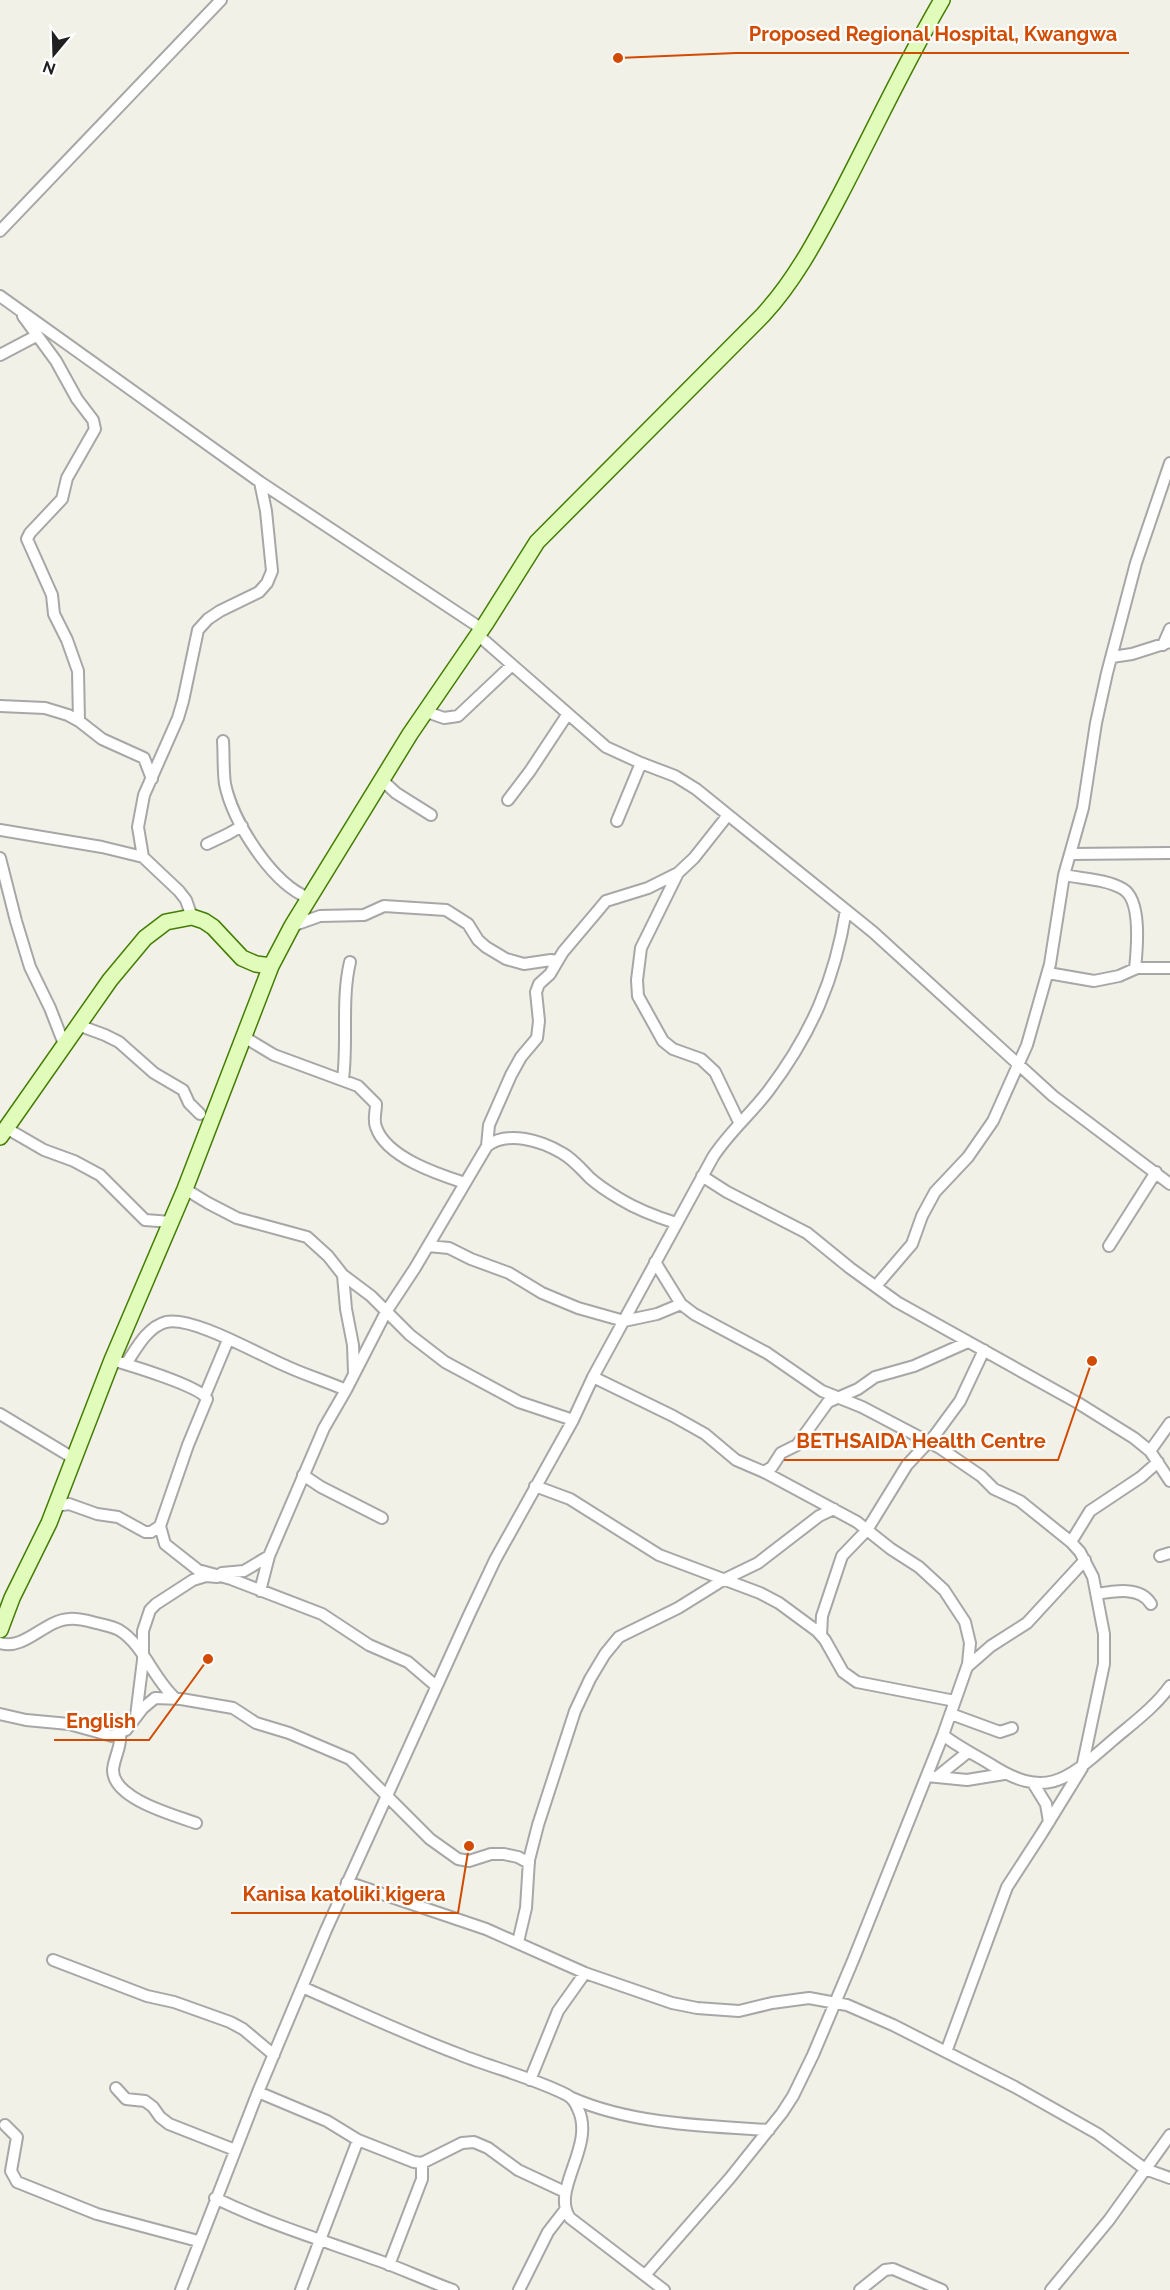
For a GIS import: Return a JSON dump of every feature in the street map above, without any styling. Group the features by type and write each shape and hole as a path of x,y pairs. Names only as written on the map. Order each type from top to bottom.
{"street":[{"path":"0,231 221,0"},
{"path":"0,1630 12,1598 56,1506 73,1458 119,1362 171,1222 272,966 292,926 410,734 480,632 537,542 763,315 795,276 874,131 922,33 942,0"},
{"path":"0,296 260,482 480,632 567,715 606,747 686,782 846,910 1019,1063 1053,1096 1170,1184"},
{"path":"20,311 56,361 77,399 93,420 95,429 67,478 62,499 27,539 52,595 54,614 67,640 78,671 80,721"},
{"path":"0,355 36,336"},
{"path":"876,1286 912,1244 922,1216 935,1192 961,1164 993,1121 1027,1045 1048,973 1064,875 1083,808 1096,723 1112,657 1136,563 1170,463"},
{"path":"143,857 138,820 144,795 183,701 198,630 220,610 259,592 267,583 272,571 266,511 260,482"},
{"path":"1112,657 1132,654 1167,643 1170,629"},
{"path":"427,712 444,718 458,716 512,664"},
{"path":"0,706 45,708 80,721 102,739 145,760 158,763"},
{"path":"508,800 567,715"},
{"path":"223,741 226,785 242,826 264,860 293,890 309,898"},
{"path":"145,760 152,779"},
{"path":"617,821 641,763"},
{"path":"382,780 396,794 431,815"},
{"path":"488,1146 489,1125 511,1076 521,1057 537,1038 539,1029 538,987 606,901 648,888 678,873 694,858 729,815"},
{"path":"207,844 242,826"},
{"path":"0,830 102,847 143,857 179,891 186,900 192,917"},
{"path":"1071,854 1170,853"},
{"path":"0,858 30,967 64,1044"},
{"path":"678,873 641,948 637,980 638,996 663,1041 673,1049 701,1059 715,1072 739,1122"},
{"path":"1064,875 1108,883 1125,890 1132,898 1136,916 1135,969"},
{"path":"292,926 320,916 364,915 384,906 446,910 468,924 486,948 506,959 524,964 557,961"},
{"path":"181,2290 198,2241 258,2092 347,1882 495,1560 573,1420 702,1176 723,1141 768,1092 788,1064 814,1017 833,973 846,910"},
{"path":"171,1222 145,1220 100,1174 3,1132 78,1024 145,938 166,922 192,917 204,921 213,927 242,958 255,964 272,966"},
{"path":"343,1079 346,1052 346,986 350,962"},
{"path":"1048,973 1094,981 1119,976 1135,969 1170,968"},
{"path":"78,1024 119,1042 154,1073 183,1090 189,1103 200,1114"},
{"path":"244,1037 274,1055 358,1086 375,1102 375,1127 389,1147 426,1168 465,1183"},
{"path":"260,1591 269,1556 324,1428 386,1312 488,1146 497,1140 516,1138 554,1149 568,1157 596,1183 621,1200 656,1217 676,1223"},
{"path":"1109,1246 1156,1173"},
{"path":"702,1176 727,1192 807,1233 897,1302 1043,1386 1078,1403 1134,1438 1150,1451 1170,1481"},
{"path":"184,1189 237,1218 307,1237 344,1275 366,1291 410,1335 445,1362 519,1402 573,1420"},
{"path":"428,1246 449,1248 508,1273 542,1293 578,1308 624,1321 651,1316 681,1304"},
{"path":"655,1262 681,1304 694,1314 767,1353 807,1382 862,1407 928,1442 981,1476 994,1489 1020,1501 1071,1542 1085,1560 1097,1593 1104,1634 1104,1656 1082,1768 1006,1887 946,2052"},
{"path":"344,1275 346,1309 353,1345 354,1374"},
{"path":"119,1362 142,1338 164,1322 192,1324 288,1368 346,1389"},
{"path":"218,1577 198,1570 165,1544 160,1526 188,1445 206,1404 205,1395 228,1340"},
{"path":"764,1472 772,1467 781,1453 797,1445 828,1402 858,1389 875,1377 923,1362 968,1342"},
{"path":"820,1635 821,1621 839,1562 847,1550 867,1530 907,1465 960,1401 984,1350"},
{"path":"119,1362 205,1395"},
{"path":"594,1377 705,1434 736,1460 849,1516 931,1577 960,1611 969,1633 967,1667 943,1735 932,1777 793,2096 769,2130 646,2274"},
{"path":"0,1414 73,1458"},
{"path":"1150,1451 1170,1423"},
{"path":"1071,1542 1090,1511 1141,1478 1158,1462"},
{"path":"303,1475 321,1487 382,1518"},
{"path":"536,1486 570,1499 659,1555 770,1597 802,1618 820,1635 847,1676 857,1682 955,1701"},
{"path":"56,1506 69,1504 97,1514 118,1516 145,1532 151,1532 160,1526"},
{"path":"518,1942 526,1908 528,1863 548,1793 576,1711 598,1664 619,1637 678,1608 723,1580 758,1563 819,1516 834,1509"},
{"path":"218,1577 222,1573 244,1571 269,1556"},
{"path":"967,1667 991,1646 1027,1623 1085,1560"},
{"path":"136,1716 145,1624 152,1607 193,1580 206,1575 231,1579 322,1614 369,1645 408,1662 436,1686"},
{"path":"1097,1593 1131,1592 1146,1597 1151,1604"},
{"path":"0,1643 13,1644 55,1623 71,1618 118,1629 143,1654 158,1680 175,1698"},
{"path":"943,1735 1004,1774 1033,1784 1058,1780 1082,1768 1152,1706 1170,1686"},
{"path":"0,1714 26,1720 69,1724 108,1735 120,1734 152,1700 175,1698 233,1708 256,1723 289,1733 355,1763 430,1839 458,1859 469,1861 491,1854 504,1854 518,1857 528,1863"},
{"path":"951,1714 1000,1732 1012,1728"},
{"path":"120,1734 121,1740 113,1772 119,1786 146,1804 196,1823"},
{"path":"932,1777 968,1752"},
{"path":"932,1777 967,1780 1004,1774"},
{"path":"1033,1784 1046,1804 1049,1822"},
{"path":"347,1882 518,1942 585,1973 672,2003 697,2008 739,2011 772,2002 809,1998 836,2001 874,2016 1064,2114 1098,2134 1145,2169 1170,2178"},
{"path":"53,1960 147,1996 174,2002 230,2022 243,2029 274,2055"},
{"path":"530,2080 558,2011 585,1973"},
{"path":"302,1987 452,2052 530,2080 599,2109 648,2119 769,2130"},
{"path":"116,2088 126,2099 145,2101 169,2124 235,2150"},
{"path":"258,2092 327,2121 358,2140 405,2159 422,2163 462,2143 474,2142 488,2148 518,2170 565,2192"},
{"path":"572,2098 580,2113 582,2129 578,2158 565,2192 565,2210 570,2218 664,2290"},
{"path":"5,2125 17,2138 11,2171 17,2182 97,2214 198,2241"},
{"path":"1051,2290 1109,2220 1170,2135"},
{"path":"301,2290 358,2140"},
{"path":"389,2265 422,2179 422,2163"},
{"path":"215,2198 320,2241 453,2290"},
{"path":"519,2290 548,2232 565,2210"},
{"path":"860,2290 885,2270 893,2270 942,2290"}],"place":[{"name":"Proposed Regional Hospital, Kwangwa","path":"618,58"},
{"name":"BETHSAIDA Health Centre","path":"1092,1361"},
{"name":"English","path":"208,1659"},
{"name":"Kanisa katoliki kigera","path":"469,1846"}]}
